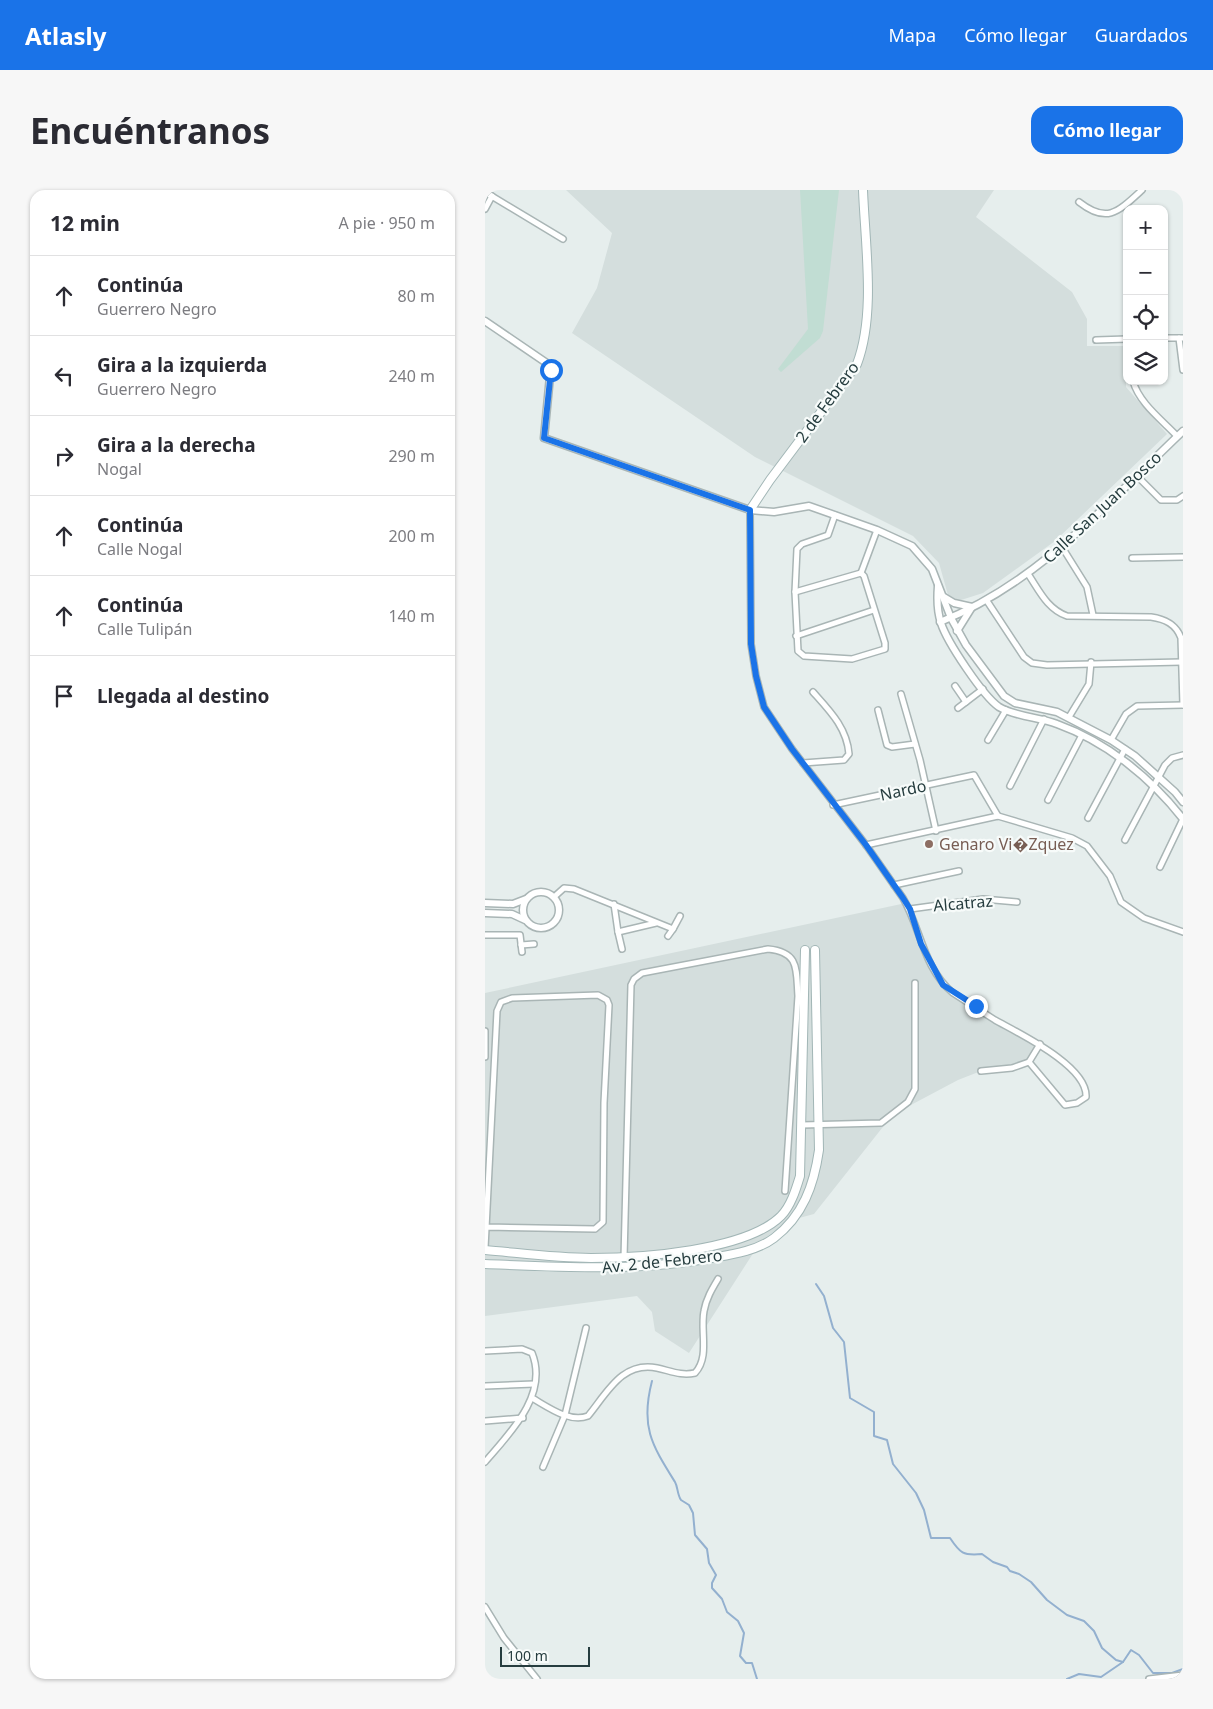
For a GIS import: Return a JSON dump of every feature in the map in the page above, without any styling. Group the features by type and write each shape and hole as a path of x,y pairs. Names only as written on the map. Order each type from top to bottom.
{"main road":[{"name":"2 de Febrero","path":"750,510 770,480 857,364 864,347 868,311 863,190"},
{"name":"Av. 2 de Febrero","path":"485,1249 591,1258 642,1256 736,1241 758,1233 781,1216 795,1194 800,1176 805,950"},
{"name":"Av. 2 de Febrero","path":"485,1264 590,1268 699,1261 737,1253 772,1240 789,1225 802,1208 815,1179 819,1150 815,950"}],"street":[{"path":"1079,202 1095,214 1104,214 1114,212 1142,190"},
{"path":"485,192 563,239"},
{"path":"485,209 491,196"},
{"path":"485,321 551,366 544,438 750,510 774,512 809,506 877,530 912,546 922,556 939,581 941,596 940,622 950,644 994,702 1006,710 1044,719 1082,735 1119,758 1153,785 1183,819 1159,867"},
{"path":"1168,338 1181,338 1183,370"},
{"path":"1096,340 1123,339"},
{"path":"1134,385 1144,401 1177,436"},
{"name":"Calle San Juan Bosco","path":"940,622 987,601 1028,574 1062,548 1183,431"},
{"path":"1137,476 1161,500 1177,500 1183,496"},
{"path":"750,510 750,612 756,676 768,716 833,805 866,845 910,909 921,944 943,985 996,1020 1040,1044 1068,1067 1086,1092 1086,1097 1082,1101 1065,1104 1029,1062"},
{"path":"835,515 827,535 803,544 797,549 795,592 797,636 798,650 804,656 852,659 885,649 885,643 861,573 877,530"},
{"path":"1062,548 1087,587 1093,615"},
{"path":"1133,558 1183,557"},
{"path":"795,592 861,573"},
{"path":"1028,574 1050,607 1067,616 1093,615 1161,618 1178,630 1181,638 1183,705 1137,706 1126,714 1111,740"},
{"path":"941,596 954,603 972,607 957,631"},
{"path":"941,596 957,631 999,692 1015,703 1029,705 1069,717 1111,740 1125,749 1183,802"},
{"path":"987,601 1024,658 1032,663 1047,665 1091,662 1181,662"},
{"path":"797,636 874,610"},
{"path":"1069,717 1089,684 1091,662"},
{"path":"955,686 967,702"},
{"path":"958,708 983,689"},
{"path":"803,763 845,760 849,754 848,741 834,715 813,692"},
{"path":"901,694 926,785 936,830"},
{"path":"1026,715 1029,705"},
{"path":"878,710 884,742 892,747 915,744"},
{"path":"988,740 1006,710"},
{"path":"1010,786 1044,719"},
{"path":"1048,800 1082,735"},
{"path":"1088,818 1125,749"},
{"path":"1125,840 1157,777 1172,758 1183,756"},
{"name":"Nardo","path":"833,805 974,775 998,816"},
{"path":"866,845 998,816 1072,838 1087,846 1110,876 1121,902 1144,918 1183,932"},
{"path":"894,885 959,871"},
{"path":"554,897 561,890 568,888 614,904 673,929"},
{"path":"541,891 554,897 559,912 553,923 540,928 512,914 487,913 487,904 513,904 541,891"},
{"path":"526,899 523,908 526,921"},
{"name":"Alcatraz","path":"910,909 983,899 1017,902"},
{"path":"614,904 622,949"},
{"path":"668,936 680,916"},
{"path":"618,932 656,923"},
{"path":"485,935 519,935 522,952"},
{"path":"521,944 534,944"},
{"path":"805,950 809,948 815,950"},
{"path":"622,1266 624,1256 631,985 634,978 642,974 768,949 782,950 792,957 795,964 799,996 785,1191"},
{"path":"802,1125 875,1124 887,1120 912,1098 915,1089 915,982"},
{"path":"485,1249 497,1011 501,1002 512,998 597,995 603,997 609,1005 604,1103 603,1222 595,1229 487,1227"},
{"path":"485,1031 485,1057"},
{"path":"981,1071 1012,1068 1029,1062 1040,1044"},
{"path":"532,1398 577,1419 588,1416 620,1377 634,1368 656,1368 677,1374 695,1373 700,1368 703,1359 704,1312 708,1296 719,1279"},
{"path":"543,1467 565,1415 586,1328"},
{"path":"485,1351 522,1349 532,1353 535,1361 532,1398 523,1418 485,1462"},
{"path":"485,1386 534,1384"},
{"path":"485,1421 523,1418"},
{"path":"485,1607 504,1638 537,1679"},
{"path":"1149,1679 1183,1675"}],"shaded area":[{"path":"566,190 994,190 976,217 1072,292 1087,319 1087,346 1123,346 1123,385 1126,385 1167,434 1055,541 983,593 958,601 948,595 939,563 913,536 755,457 572,333 597,288 612,233"},
{"path":"906,903 935,974 953,993 1040,1044 1029,1062 981,1071 958,1080 909,1106 886,1123 814,1214 788,1221 761,1241 689,1353 655,1331 652,1312 637,1296 485,1316 485,993"}],"green space":[{"path":"800,190 839,190 823,331 820,338 781,372 778,369 808,329"}],"waterway":[{"path":"816,1284 824,1296 833,1328 844,1342 850,1398 874,1412 874,1436 887,1440 893,1464 916,1493 924,1510 931,1538 950,1538 966,1554 982,1554 993,1562 1019,1574 1031,1582 1047,1600 1067,1615 1084,1621 1094,1631 1102,1648 1116,1660 1123,1662"},
{"path":"652,1381 647,1411 650,1435 654,1446 676,1484 681,1500 689,1505 693,1513 695,1535 707,1549 709,1563 716,1575 712,1588 722,1599 727,1612 738,1621 744,1633 740,1656 746,1663 752,1663 757,1679"},
{"path":"1067,1679 1079,1674 1101,1677 1123,1662 1131,1650 1139,1655 1153,1673 1172,1673 1183,1669"}],"place":[{"name":"Genaro Vi�Zquez","path":"929,844"}],"route":[{"path":"551,370 544,438 750,510 751,644 756,676 768,716 833,805 866,845 903,898 910,909 921,944 935,974 943,985 953,993 976,1006"}]}
